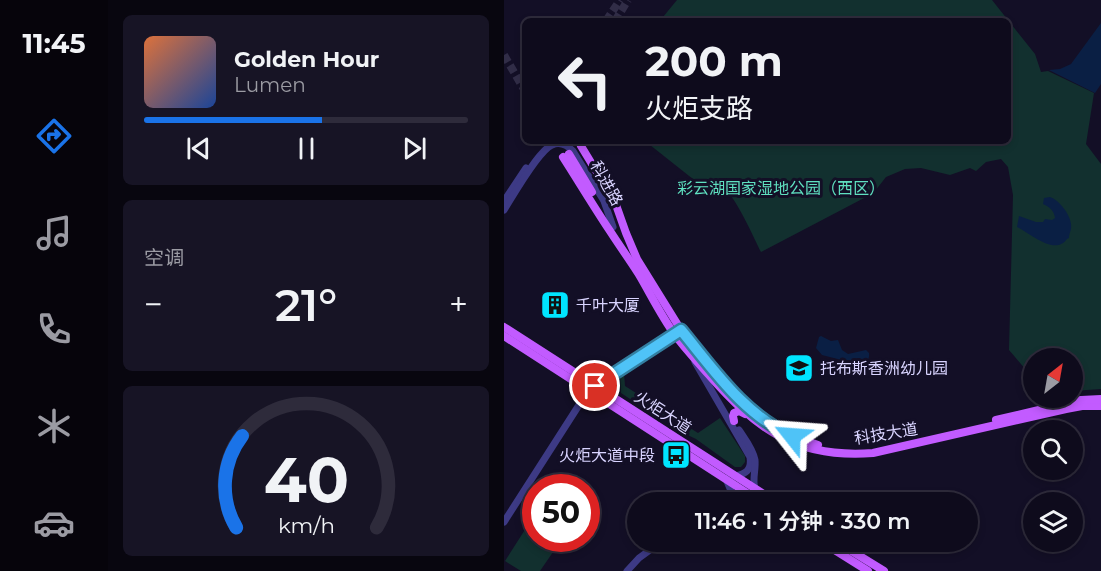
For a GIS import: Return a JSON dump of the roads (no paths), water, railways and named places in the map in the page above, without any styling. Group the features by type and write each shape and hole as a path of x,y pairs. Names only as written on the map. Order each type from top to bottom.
{"main road":[{"name":"科技大道","path":"581,146 613,198 637,259 687,350 748,416 771,432 800,446 830,453 862,454 884,452 1066,409 1101,406"},
{"name":"科技大道","path":"613,227 566,156 637,272 678,332 756,415 785,433 819,446 851,449 883,446 1081,399 1101,399"},
{"path":"613,227 637,272"},
{"name":"火炬大道","path":"504,327 591,388"},
{"name":"火炬大道","path":"504,336 591,388 750,492"},
{"path":"734,421 733,414 736,412 742,412 748,416"},
{"path":"841,552 875,570"},
{"path":"851,552 875,570"}],"street":[{"path":"504,201 537,152 546,144"},
{"name":"科进路","path":"504,210 541,154 551,145 556,144"},
{"name":"科进路","path":"563,144 573,151 604,201 613,227"},
{"path":"570,144 576,149 623,225"},
{"path":"504,522 591,388 678,332"},
{"path":"687,350 750,457 749,470 730,478 730,492"},
{"path":"730,389 731,413 754,458 753,482 755,492"},
{"path":"627,571 647,552"}],"water":[{"path":"1101,23 1101,84 1095,93 1049,70 1060,69 1071,64"},
{"path":"1050,197 1064,208 1069,216 1071,228 1069,238 1062,244 1050,245 1017,227 1019,216 1036,222 1055,218 1048,206 1043,204 1044,198"},
{"path":"821,336 831,341 838,340 842,350 848,354 866,350 869,353 868,359 861,365 822,355 816,348"}],"tunnel":[{"path":"608,18 620,0"},
{"path":"617,18 628,0"},
{"path":"504,55 522,86"}],"place":[{"name":"千叶大厦","path":"555,305"},
{"name":"托布斯香洲幼儿园","path":"799,368"},
{"name":"火炬大道中段","path":"676,455"}],"park label":[{"name":"彩云湖国家湿地公园（西区）","path":"781,188"}]}
